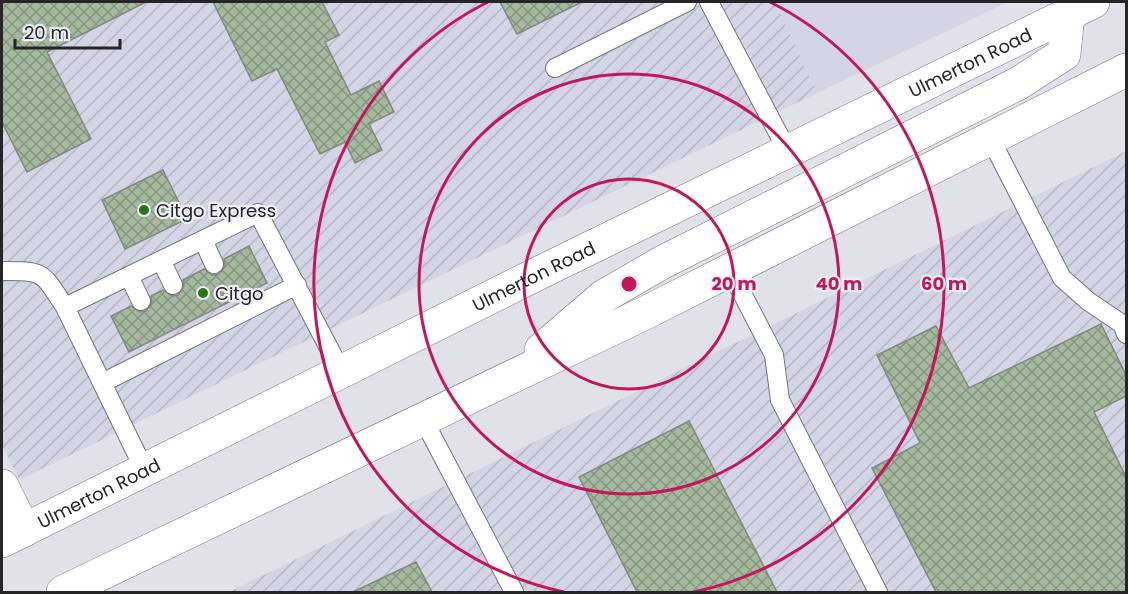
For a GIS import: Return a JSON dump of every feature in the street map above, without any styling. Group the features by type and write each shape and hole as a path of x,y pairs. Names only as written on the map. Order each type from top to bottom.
{"main road":[{"name":"Ulmerton Road","path":"13,535 788,152 1075,6"},
{"name":"Ulmerton Road","path":"509,378 604,296 663,262 1018,83 1064,54 1075,6"},
{"name":"Ulmerton Road","path":"63,592 730,270 1126,70"},
{"path":"2,486 13,535"}],"lane":[{"path":"555,68 687,2"},
{"path":"709,2 788,152"},
{"path":"990,138 1062,278 1088,301 1122,324 1126,334"},
{"path":"65,307 258,213 341,371"},
{"path":"202,240 214,264"},
{"path":"160,260 173,285"},
{"path":"730,270 774,355 780,400 878,592"},
{"path":"2,271 30,271 45,276 65,307 144,469"},
{"path":"129,276 141,301"},
{"path":"102,383 163,344 237,307 297,285"},
{"path":"423,419 514,592"}],"shaded area":[{"path":"2,2 775,2 817,93 19,480 2,445"},
{"path":"775,2 1008,2 817,93"},
{"path":"1126,151 1126,592 229,592 1114,157"}],"building":[{"path":"2,2 146,2 47,52 91,139 27,172 2,122"},
{"path":"213,2 322,2 339,35 325,42 351,95 379,81 394,112 369,124 382,150 355,163 345,142 320,154 277,69 252,81"},
{"path":"500,2 582,2 517,34"},
{"name":"Citgo Express","path":"163,170 187,219 125,249 102,200"},
{"name":"Citgo","path":"249,246 267,283 129,352 111,316 131,306 140,312 146,311 152,302 151,296 163,290 172,296 178,295 184,286 183,280 204,269 212,275 219,274 225,266 224,259"},
{"path":"1101,324 1126,375 1126,396 1094,412 1126,477 1126,592 936,592 872,468 920,443 877,355 936,326 969,388"},
{"path":"689,421 777,592 637,592 579,477"},
{"path":"416,562 432,592 353,592"}],"place":[{"name":"Citgo Express","path":"144,210"},
{"name":"Citgo","path":"203,293"}]}
